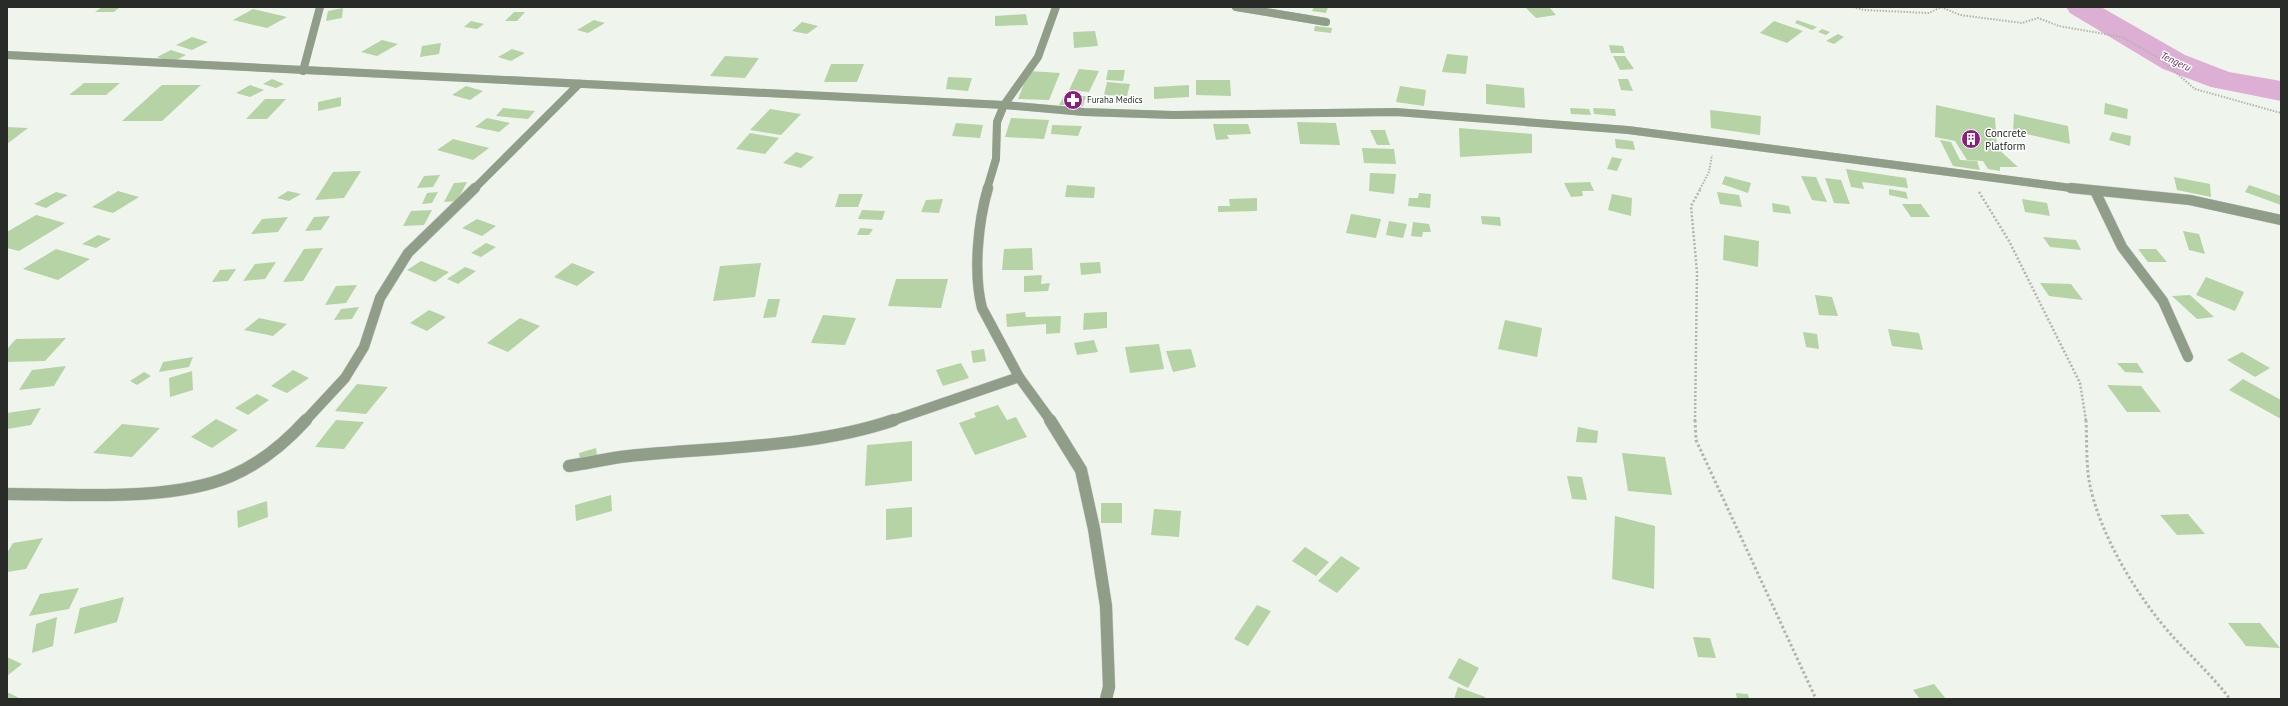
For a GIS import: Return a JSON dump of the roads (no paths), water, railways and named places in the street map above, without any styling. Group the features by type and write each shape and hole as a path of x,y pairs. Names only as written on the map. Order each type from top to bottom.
{"street":[{"path":"303,71 314,35 320,7"},
{"path":"1056,7 1038,57 1004,105 997,122 996,160 985,197 980,230 979,296 982,308 1019,377 1059,432 1081,470 1087,491 1106,606 1109,687 1106,699"},
{"path":"1236,7 1326,22"},
{"path":"7,55 1004,105 1084,112 1173,115 1396,112 1628,130 2095,191 2190,200 2281,220"},
{"path":"7,494 149,492 191,488 231,476 264,457 294,433 345,378 364,347 380,298 408,253 540,125 579,84"},
{"path":"2095,191 2122,247 2162,301 2188,357"},
{"path":"569,466 628,456 726,449 842,434 895,420 1019,377"}],"waterway":[{"name":"Tengeru","path":"2080,7 2174,62 2222,80 2281,91"}],"place":[{"name":"Furaha Medics","path":"1073,100"},
{"name":"Concrete Platform","path":"1971,139"}]}
